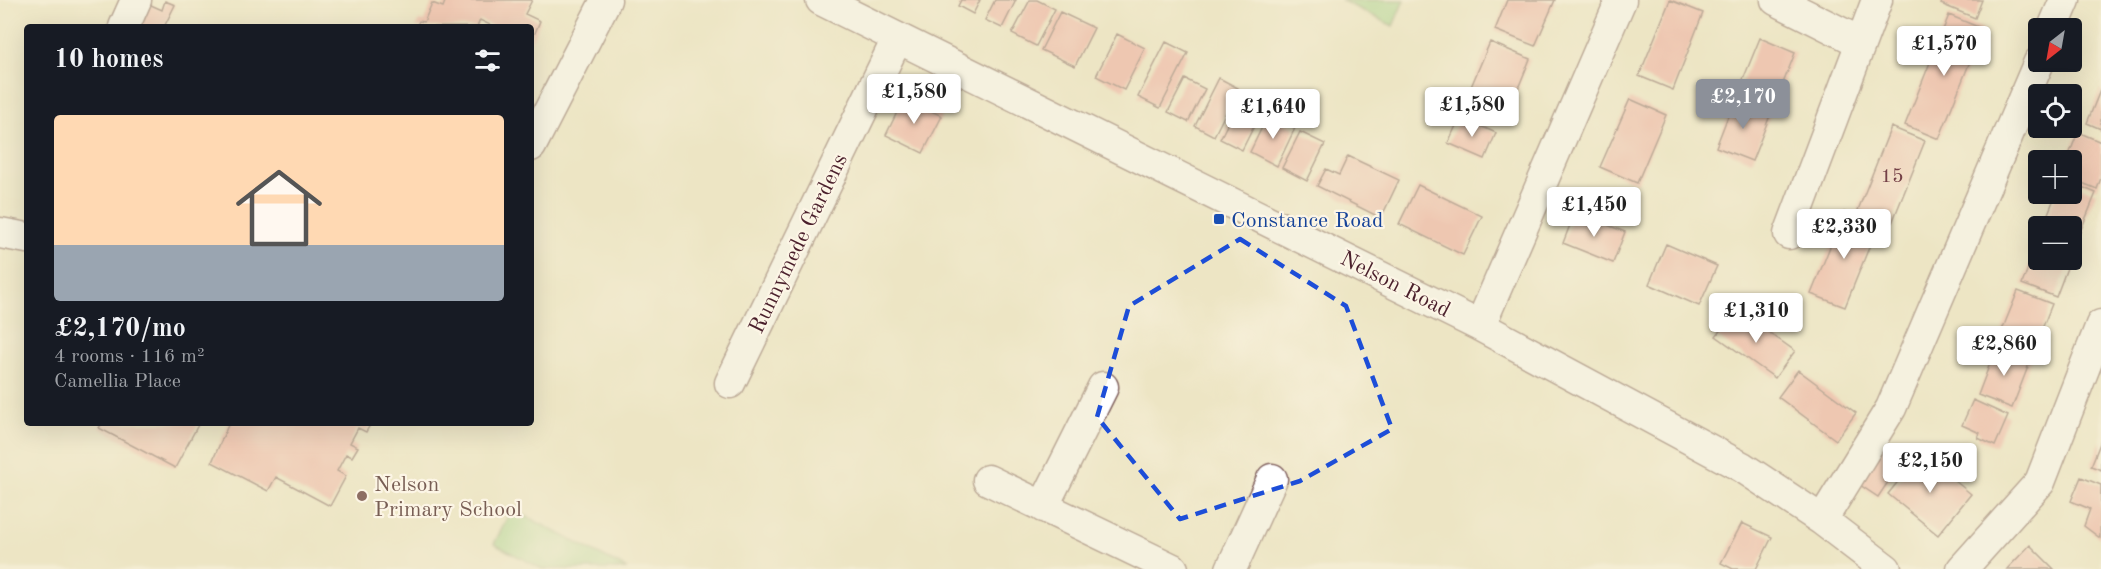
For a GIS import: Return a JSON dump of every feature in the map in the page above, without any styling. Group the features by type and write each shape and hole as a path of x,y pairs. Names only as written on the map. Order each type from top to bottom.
{"street":[{"path":"125,24 136,0"},
{"path":"534,140 606,0"},
{"name":"Nelson Road","path":"821,0 1480,326 1742,467 1822,520 1872,564"},
{"path":"1480,326 1621,0"},
{"path":"1776,0 1860,42"},
{"path":"1789,234 1877,0"},
{"path":"2057,18 2065,0"},
{"name":"Runnymede Gardens","path":"730,383 897,39"},
{"path":"1822,520 1891,408 2035,72"},
{"path":"0,233 24,237"},
{"path":"1962,569 2040,482 2101,325"},
{"path":"1043,507 1103,387"},
{"path":"1231,569 1272,479"},
{"path":"988,480 1173,569"}],"highlighted area":[{"path":"1240,239 1346,306 1392,429 1300,481 1180,519 1097,417 1129,306"}],"green space":[{"path":"1341,0 1404,0 1393,26"},
{"path":"512,509 627,569 542,569 494,544"}],"building":[{"path":"440,0 532,0 525,14 540,21 534,35 534,24 488,24 480,20 478,24 418,24 419,21 424,22 432,3 443,7 445,2"},
{"path":"961,0 980,0 973,14 958,6"},
{"path":"995,0 1016,0 1002,28 985,20"},
{"path":"1030,0 1037,0 1055,9 1036,46 1012,34"},
{"path":"1507,0 1555,0 1535,46 1495,30"},
{"path":"1670,0 1703,13 1673,90 1639,76"},
{"path":"1943,0 1982,0 1975,18 1941,4"},
{"path":"142,1 162,10 165,1 175,5 166,24 132,24"},
{"path":"1060,12 1094,28 1075,66 1041,50"},
{"path":"1949,15 1983,29 1939,139 1905,125"},
{"path":"1117,34 1145,48 1124,90 1096,76"},
{"path":"1760,38 1795,53 1776,101 1740,87"},
{"path":"1166,42 1188,53 1160,108 1138,97"},
{"path":"1490,42 1530,59 1506,118 1465,101"},
{"path":"1219,78 1238,88 1214,136 1195,126"},
{"path":"1185,79 1205,89 1188,122 1168,112"},
{"path":"2101,88 2101,129 2087,123"},
{"path":"904,98 942,116 923,153 886,135"},
{"path":"1735,98 1771,113 1752,161 1716,147"},
{"path":"1630,99 1666,115 1637,183 1600,167"},
{"path":"1236,107 1258,118 1242,150 1220,139"},
{"path":"1268,115 1295,128 1277,166 1250,152"},
{"path":"1460,117 1496,133 1485,159 1448,143"},
{"path":"1891,127 1925,141 1892,223 1858,210"},
{"path":"1300,132 1325,144 1307,181 1282,168"},
{"path":"2082,134 2101,142 2101,178 2097,189 2082,183 2082,150 2071,150 2076,138 2082,138"},
{"path":"1348,156 1399,180 1381,218 1317,186 1326,169 1339,175"},
{"path":"1418,185 1482,216 1463,255 1399,224"},
{"path":"2082,187 2096,193 2082,227 2082,216 2047,216 2052,204 2082,204"},
{"path":"1575,212 1625,232 1613,263 1563,243"},
{"path":"1844,212 1878,225 1845,307 1811,294"},
{"path":"1666,244 1717,266 1699,306 1649,284"},
{"path":"2028,268 2066,270 2056,297 2022,284"},
{"path":"2018,291 2052,304 2032,354 1998,340"},
{"path":"1736,309 1795,351 1775,378 1716,336"},
{"path":"1997,345 2031,359 2012,408 1978,395"},
{"path":"1798,370 1856,413 1836,440 1778,397"},
{"path":"1973,400 2008,416 1995,446 1978,438 1980,433 1962,425"},
{"path":"100,426 197,426 175,468 99,428"},
{"path":"228,426 369,426 366,432 358,428 350,443 358,447 352,457 346,454 337,471 346,476 330,506 276,477 268,491 212,462"},
{"path":"2101,441 2101,470 2091,466"},
{"path":"1878,445 1902,461 1878,497 1854,481"},
{"path":"1921,453 1971,494 1938,535 1888,494"},
{"path":"2081,477 2101,485 2100,538 2084,526 2090,509 2071,501"},
{"path":"1742,523 1772,537 1756,569 1733,569 1721,563"},
{"path":"2030,545 2054,569 2007,569"}],"place":[{"name":"Constance Road","path":"1219,219"},
{"name":"Nelson Primary School","path":"362,496"}]}
